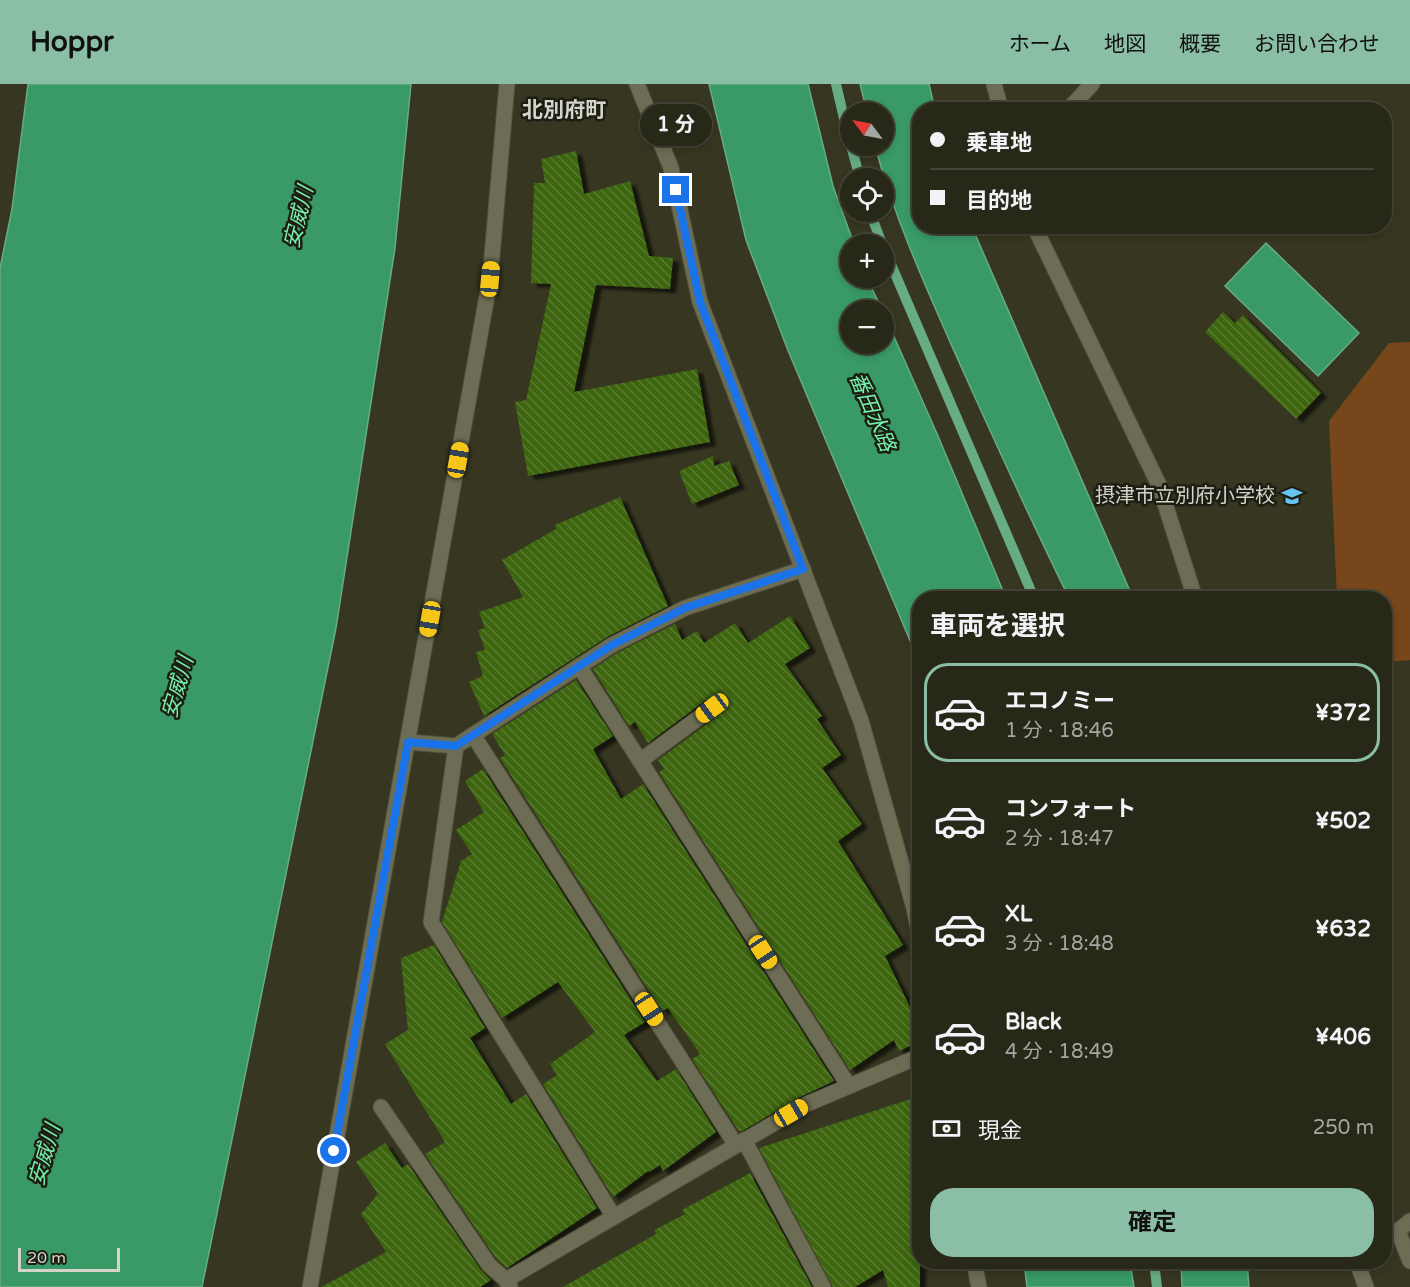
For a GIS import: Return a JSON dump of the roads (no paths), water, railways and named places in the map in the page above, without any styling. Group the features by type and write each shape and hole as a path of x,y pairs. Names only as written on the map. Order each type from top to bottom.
{"street":[{"path":"310,1287 490,279 507,84"},
{"path":"637,84 671,168 700,302 861,721 912,901"},
{"path":"994,84 999,102"},
{"path":"1075,102 1092,84"},
{"path":"1038,234 1159,485 1193,591"},
{"path":"408,742 456,746 612,645 685,608 803,569"},
{"path":"579,666 849,1086"},
{"path":"640,761 712,708"},
{"path":"473,735 740,1143 823,1287"},
{"path":"456,746 431,922 614,1217"},
{"path":"381,1107 489,1265 508,1283 614,1217 807,1104 912,1059"},
{"path":"1410,1221 1398,1231 1410,1261"},
{"path":"975,1269 979,1287"},
{"path":"1360,1269 1366,1287"}],"water":[{"name":"安威川","path":"28,84 411,84 395,248 336,628 202,1287 0,1287 0,268 12,209"},
{"name":"番田水路","path":"709,84 808,84 833,186 840,205 840,222 846,222 850,234 840,234 840,288 872,288 877,300 840,300 840,354 894,354 894,337 1003,591 912,591 912,645 787,348 746,240"},
{"path":"860,84 929,84 933,102 912,102 912,234 975,234 1130,591 1066,591 986,422 913,256 894,206 894,168 881,168 878,156 894,156 894,102 864,102"},
{"path":"1266,243 1359,333 1318,376 1225,286"},
{"path":"1025,1269 1131,1269 1134,1287 1027,1287"},
{"path":"1181,1269 1248,1269 1249,1287 1182,1287"}],"waterway":[{"path":"836,84 840,102"},
{"path":"854,156 857,168"},
{"path":"874,222 878,234"},
{"path":"894,271 1031,591"},
{"path":"1155,1269 1157,1287"}],"place":[{"name":"摂津市立別府小学校","path":"1292,496"}],"district":[{"name":"北別府町","path":"564,110"}]}
